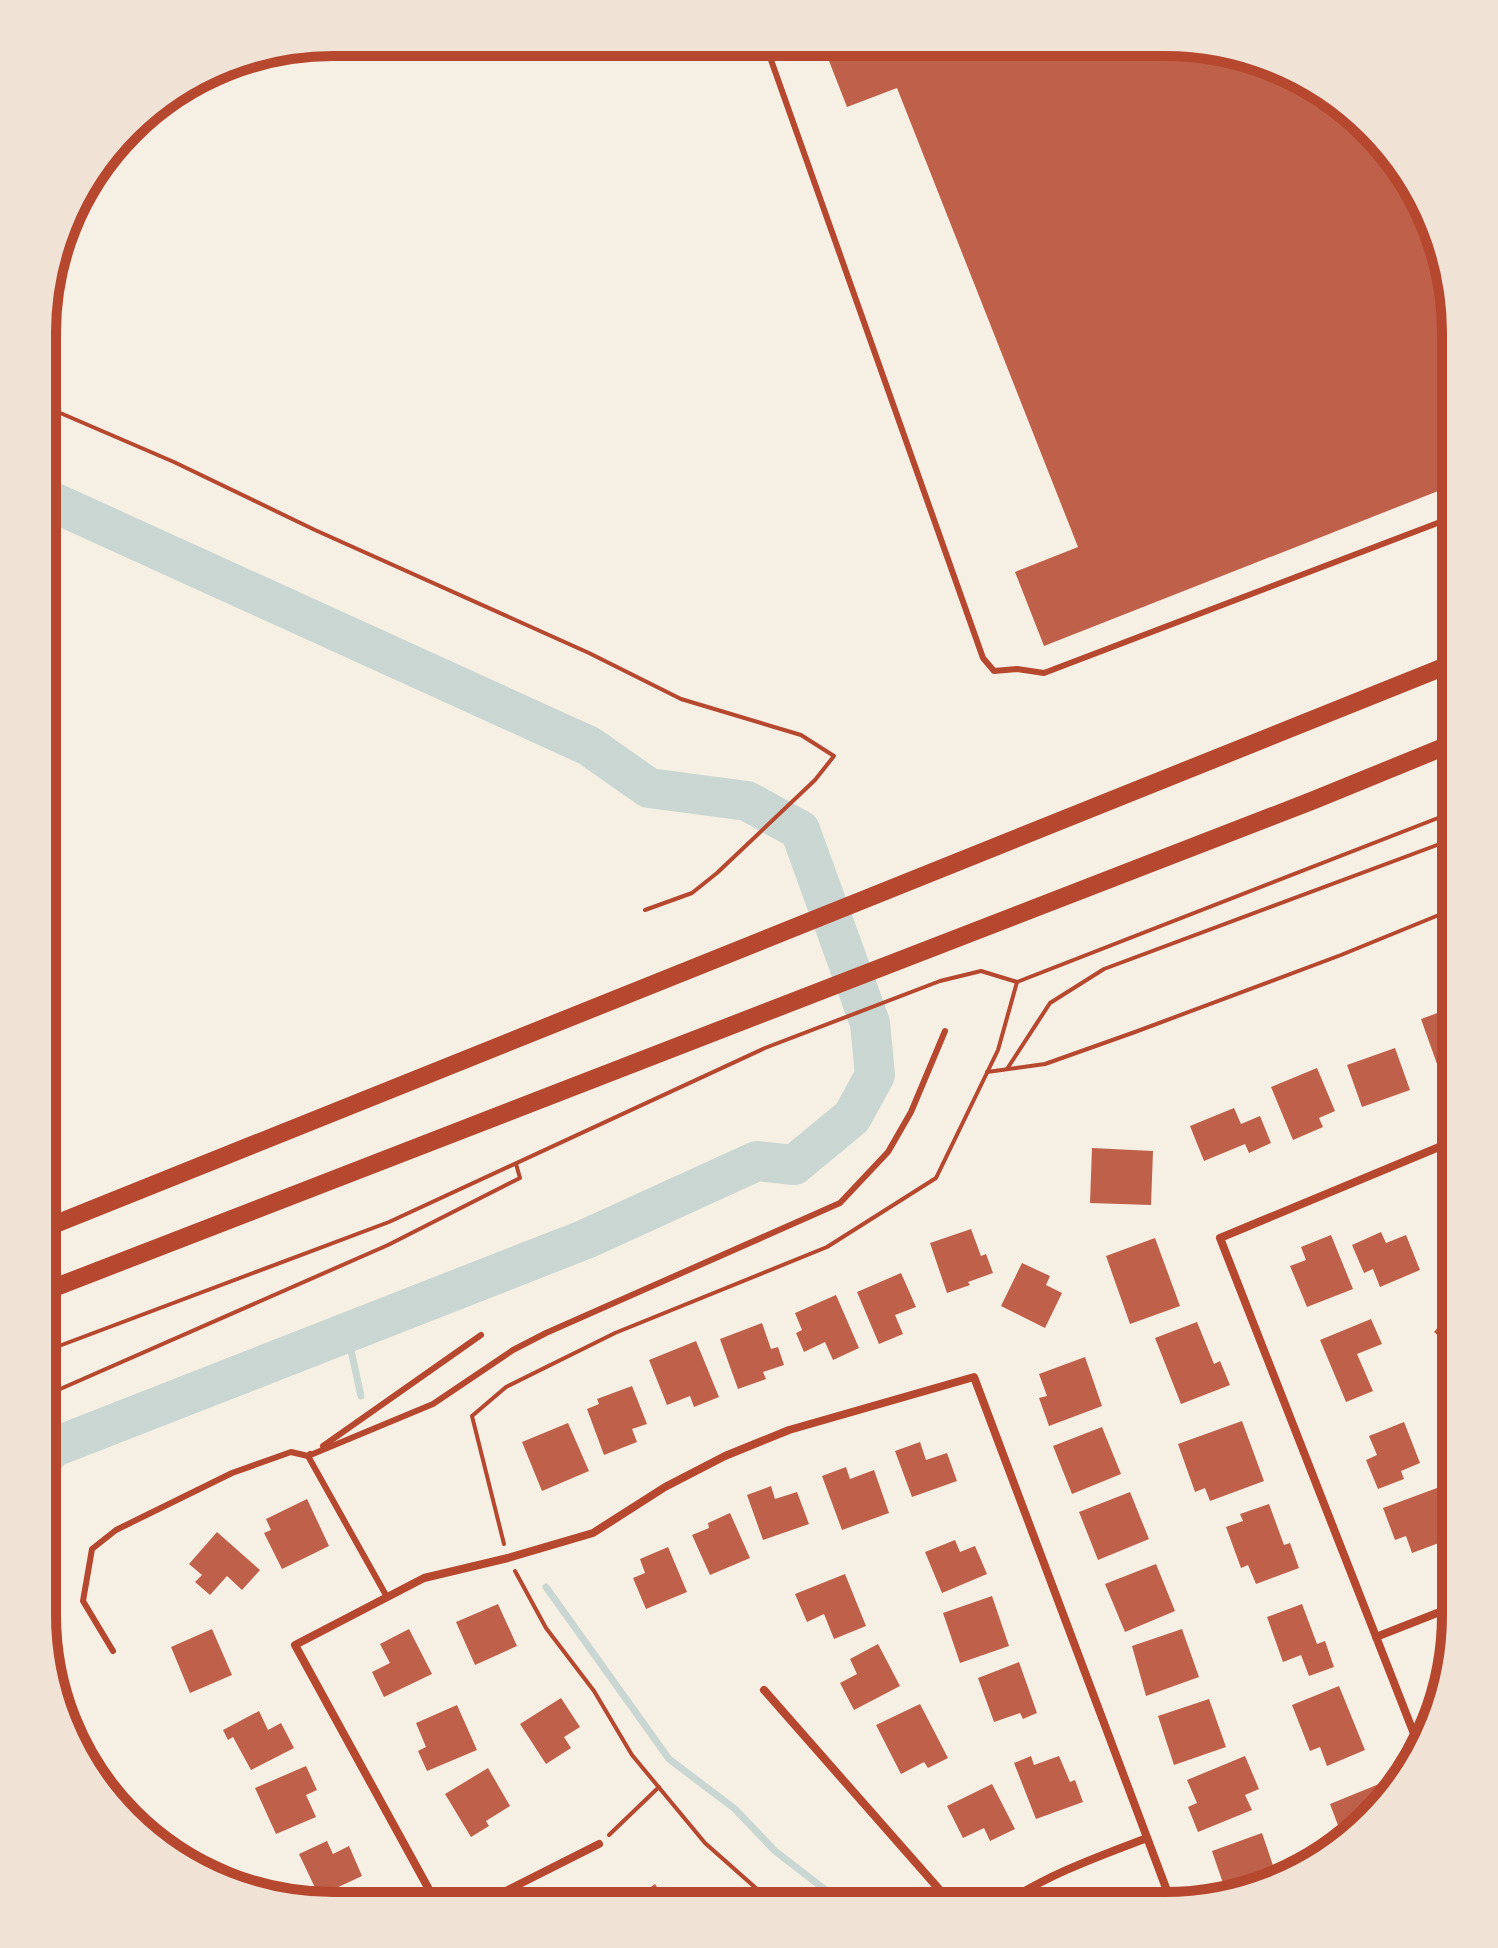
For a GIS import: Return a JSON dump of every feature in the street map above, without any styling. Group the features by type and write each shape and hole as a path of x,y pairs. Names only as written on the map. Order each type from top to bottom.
{"highway":[{"path":"56,1224 1442,668"},
{"path":"56,1287 1442,748"}],"street":[{"path":"1414,1734 1220,1238 1441,1146"},
{"path":"430,1892 295,1645 424,1578 593,1533 725,1456 789,1430 974,1377 1167,1892"},
{"path":"1376,1637 1441,1611"},
{"path":"764,1690 942,1892"},
{"path":"1022,1892 1078,1864 1147,1838"},
{"path":"504,1892 599,1844"}],"lane":[{"path":"769,56 795,136 983,658 994,671 1017,669 1044,673 1442,521"},
{"path":"113,1651 83,1601 92,1549 116,1530 232,1473 291,1452 308,1456 433,1404 513,1350 546,1333 840,1203 888,1152 911,1112 945,1031"},
{"path":"308,1456 481,1335"},
{"path":"308,1456 387,1597"}],"path":[{"path":"56,411 174,462 315,530 589,653 681,699 801,735 834,756 815,780 717,873 692,893 645,910"},
{"path":"56,1347 389,1222 765,1048 940,981 981,971 1017,982 1442,817"},
{"path":"1007,1069 1050,1003 1104,969 1442,843"},
{"path":"987,1072 1045,1064 1341,955 1442,914"},
{"path":"760,1892 705,1843 632,1755 594,1691 546,1628 508,1558 472,1416 506,1387 615,1333 827,1247 936,1178 998,1050 1017,982"},
{"path":"56,1391 388,1245 520,1178 516,1164"},
{"path":"599,1844 659,1787"}],"building":[{"path":"827,56 1201,58 1237,65 1303,93 1334,113 1385,164 1405,195 1427,244 1440,297 1442,490 1044,646 1015,572 1078,547 897,88 847,107"},
{"path":"1441,1012 1441,1063 1437,1064 1421,1019"},
{"path":"1395,1048 1410,1090 1362,1107 1347,1065"},
{"path":"1317,1068 1335,1111 1319,1118 1323,1127 1293,1140 1271,1087"},
{"path":"1234,1108 1241,1124 1260,1116 1271,1143 1249,1153 1245,1144 1204,1161 1190,1126"},
{"path":"1092,1148 1153,1151 1151,1205 1090,1203"},
{"path":"971,1229 981,1256 986,1254 993,1273 947,1293 930,1243"},
{"path":"1381,1232 1386,1243 1406,1235 1420,1270 1380,1287 1373,1269 1364,1273 1352,1245"},
{"path":"1331,1235 1353,1289 1307,1307 1290,1266 1306,1260 1301,1247"},
{"path":"1155,1238 1180,1306 1130,1324 1106,1256"},
{"path":"1022,1263 1050,1276 1046,1285 1062,1293 1045,1328 1001,1306"},
{"path":"901,1273 916,1307 895,1315 903,1334 879,1344 857,1292"},
{"path":"836,1295 859,1348 833,1360 825,1342 804,1352 796,1333 802,1330 795,1313"},
{"path":"1371,1319 1382,1344 1357,1354 1373,1391 1346,1402 1320,1340"},
{"path":"1197,1322 1214,1364 1220,1361 1230,1385 1181,1404 1155,1338"},
{"path":"762,1323 771,1349 778,1347 784,1365 763,1372 766,1379 738,1389 720,1339"},
{"path":"1441,1324 1441,1339 1434,1332"},
{"path":"696,1341 719,1397 694,1407 690,1396 667,1405 649,1360"},
{"path":"1085,1357 1102,1406 1049,1426 1039,1398 1047,1396 1039,1374"},
{"path":"632,1386 647,1424 632,1429 637,1442 604,1455 587,1409 599,1404 597,1399"},
{"path":"1242,1421 1264,1481 1210,1501 1205,1488 1195,1492 1178,1444"},
{"path":"1404,1422 1420,1463 1401,1471 1404,1479 1378,1489 1366,1460 1377,1455 1369,1436"},
{"path":"568,1423 589,1471 542,1491 522,1442"},
{"path":"1102,1427 1121,1474 1072,1494 1053,1446"},
{"path":"920,1442 926,1460 947,1453 957,1481 912,1497 895,1451"},
{"path":"846,1467 850,1479 874,1470 889,1513 842,1530 822,1476"},
{"path":"771,1486 775,1499 797,1492 809,1524 763,1540 747,1495"},
{"path":"1437,1488 1441,1499 1441,1542 1412,1553 1406,1536 1395,1540 1383,1508"},
{"path":"1130,1492 1149,1539 1098,1560 1079,1512"},
{"path":"307,1499 329,1546 282,1569 264,1533 271,1530 266,1519"},
{"path":"1269,1504 1284,1545 1290,1543 1299,1568 1256,1584 1248,1565 1241,1568 1226,1527 1243,1521 1240,1514"},
{"path":"730,1513 750,1558 710,1575 692,1535 709,1528 708,1523"},
{"path":"217,1532 260,1570 242,1590 227,1576 210,1595 195,1582 202,1575 189,1564"},
{"path":"955,1540 960,1552 975,1546 987,1574 942,1593 925,1552"},
{"path":"668,1547 687,1592 646,1609 633,1578 645,1573 640,1559"},
{"path":"1156,1564 1175,1611 1125,1632 1105,1584"},
{"path":"845,1574 866,1626 834,1639 824,1614 807,1622 795,1594"},
{"path":"992,1596 1009,1646 960,1663 943,1613"},
{"path":"498,1604 517,1646 475,1665 456,1622"},
{"path":"1302,1604 1317,1644 1325,1641 1334,1667 1309,1676 1301,1655 1283,1662 1267,1617"},
{"path":"212,1629 232,1675 190,1693 171,1647"},
{"path":"409,1629 432,1674 384,1697 372,1672 390,1663 380,1644"},
{"path":"1182,1629 1199,1677 1146,1696 1132,1646"},
{"path":"878,1644 900,1686 854,1710 840,1683 857,1674 850,1659"},
{"path":"1019,1662 1037,1713 1023,1719 1020,1713 994,1722 978,1678"},
{"path":"1339,1686 1365,1750 1327,1766 1320,1747 1310,1751 1292,1705"},
{"path":"561,1698 580,1727 564,1737 571,1748 546,1764 520,1724"},
{"path":"1209,1699 1226,1747 1174,1765 1158,1716"},
{"path":"920,1704 948,1758 928,1768 924,1762 901,1774 876,1725"},
{"path":"457,1705 477,1750 427,1771 418,1751 426,1747 416,1723"},
{"path":"259,1711 268,1730 281,1723 294,1748 251,1770 233,1737 228,1740 223,1730"},
{"path":"1031,1756 1034,1765 1059,1756 1070,1782 1075,1780 1083,1802 1036,1819 1014,1763"},
{"path":"1245,1756 1259,1789 1245,1795 1252,1810 1198,1832 1188,1807 1197,1803 1187,1780"},
{"path":"306,1766 317,1790 306,1795 316,1817 276,1834 255,1788"},
{"path":"488,1768 510,1806 486,1821 489,1826 471,1837 445,1794"},
{"path":"992,1784 1015,1829 990,1841 984,1828 963,1838 947,1806"},
{"path":"1379,1784 1381,1788 1348,1823 1339,1828 1330,1804"},
{"path":"1262,1833 1274,1869 1224,1886 1212,1851"},
{"path":"327,1841 333,1854 349,1846 362,1876 328,1892 317,1891 299,1854"},
{"path":"655,1884 660,1892 644,1892"}],"waterway":[{"path":"56,503 589,746 649,788 747,801 800,830 870,1023 875,1075 852,1117 794,1165 757,1161 586,1239 56,1446"},
{"path":"347,1332 361,1396"},
{"path":"546,1587 669,1759 735,1809 775,1851 828,1892"}]}
